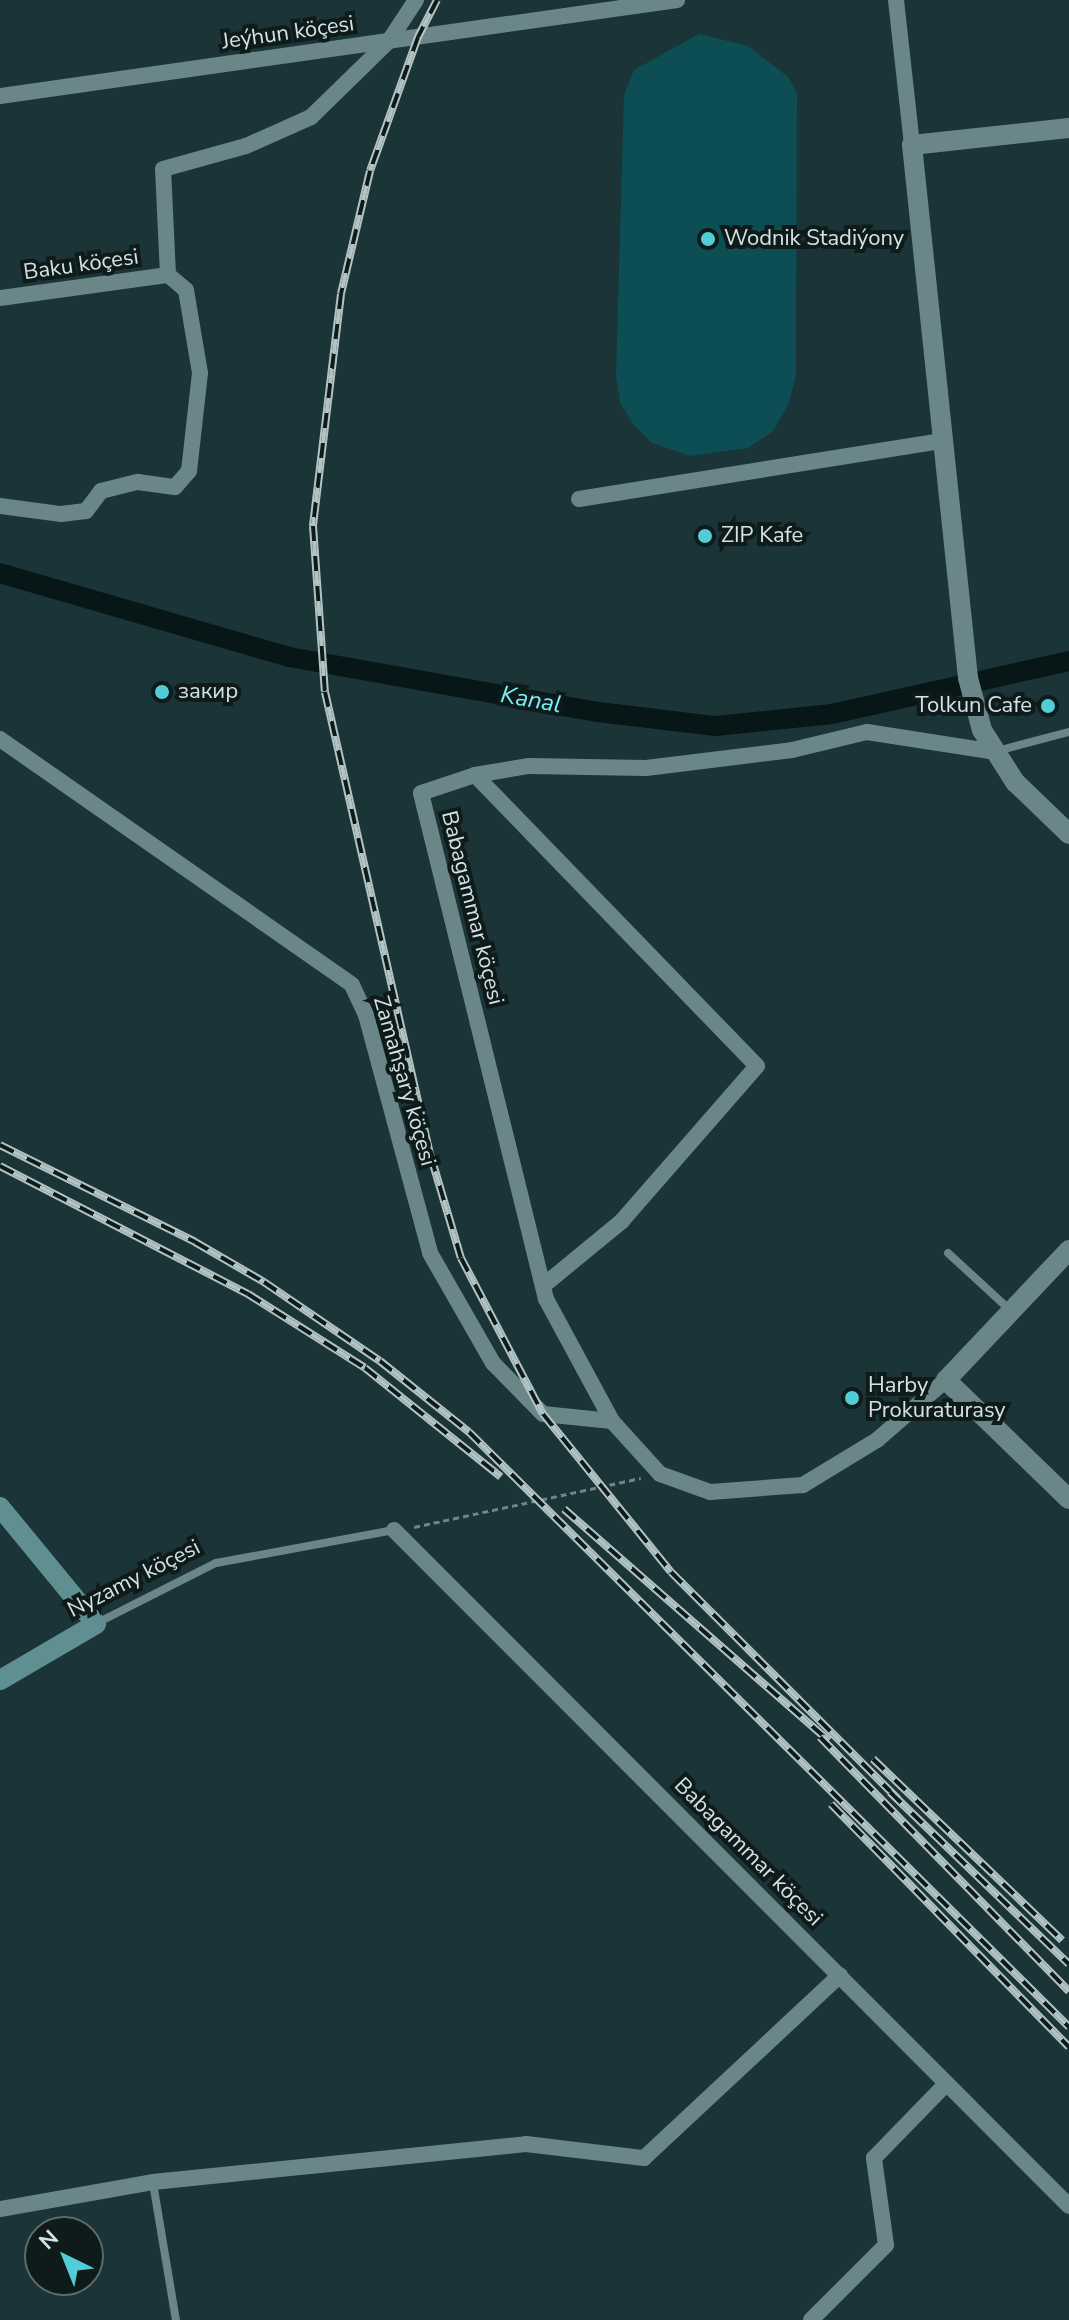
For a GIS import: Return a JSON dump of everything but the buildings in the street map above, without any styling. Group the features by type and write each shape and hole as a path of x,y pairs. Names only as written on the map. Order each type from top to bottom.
{"main road":[{"path":"0,1507 96,1624"},
{"name":"Nyzamy köçesi","path":"0,1680 96,1624"}],"street":[{"path":"0,506 61,514 86,511 101,491 138,482 175,487 189,471 200,373 186,290 168,275 163,169 246,146 311,117 389,41 416,0"},
{"name":"Jeýhun köçesi","path":"0,96 677,0"},
{"path":"896,0 940,441 968,678 982,730 1015,782 1069,834"},
{"path":"912,145 1069,128"},
{"name":"Baku köçesi","path":"0,298 168,275"},
{"path":"579,499 940,441"},
{"name":"Babagammar köçesi","path":"946,1380 877,1440 803,1485 710,1492 660,1474 612,1421 543,1286 421,793 475,775 529,766 646,768 792,750 867,732 996,752"},
{"name":"Zamahşary köçesi","path":"0,739 352,985 366,1015 430,1253 493,1363 543,1414 612,1421"},
{"path":"475,775 757,1066 622,1221 543,1286"},
{"path":"1069,1250 946,1380 1069,1499"},
{"name":"Babagammar köçesi","path":"394,1530 1069,2206"},
{"path":"0,2209 153,2182 526,2144 644,2158 840,1975"},
{"path":"811,2320 886,2245 874,2158 945,2085"}],"lane":[{"path":"996,752 1069,732"},
{"path":"948,1253 1011,1311"},
{"name":"Nyzamy köçesi","path":"96,1624 216,1563 394,1530"},
{"path":"153,2182 176,2320"}],"path":[{"path":"394,1530 660,1474"}],"shaded area":[{"name":"Wodnik Stadiýony","path":"699,34 748,46 788,77 797,94 796,374 789,403 773,431 748,448 690,456 652,443 632,423 620,402 616,375 624,95 634,70"}],"waterway":[{"name":"Kanal","path":"0,573 289,657 598,712 716,726 832,714 1069,661"}],"railway":[{"path":"437,0 418,37 370,171 341,294 313,526 325,692 431,1157 461,1258 543,1414 671,1572 898,1799"},
{"path":"0,1145 195,1242 264,1282 380,1361 469,1432 1069,2027"},
{"path":"0,1166 248,1294 365,1368 501,1477"},
{"path":"564,1509 829,1741"},
{"path":"820,1737 1069,1991"},
{"path":"873,1759 1062,1940"},
{"path":"890,1792 1069,1964"},
{"path":"831,1804 1069,2047"}],"place":[{"name":"Wodnik Stadiýony","path":"708,239"},
{"name":"ZIP Kafe","path":"705,536"},
{"name":"закир","path":"162,692"},
{"name":"Tolkun Cafe","path":"1048,706"},
{"name":"Harby Prokuraturasy","path":"852,1398"}]}
